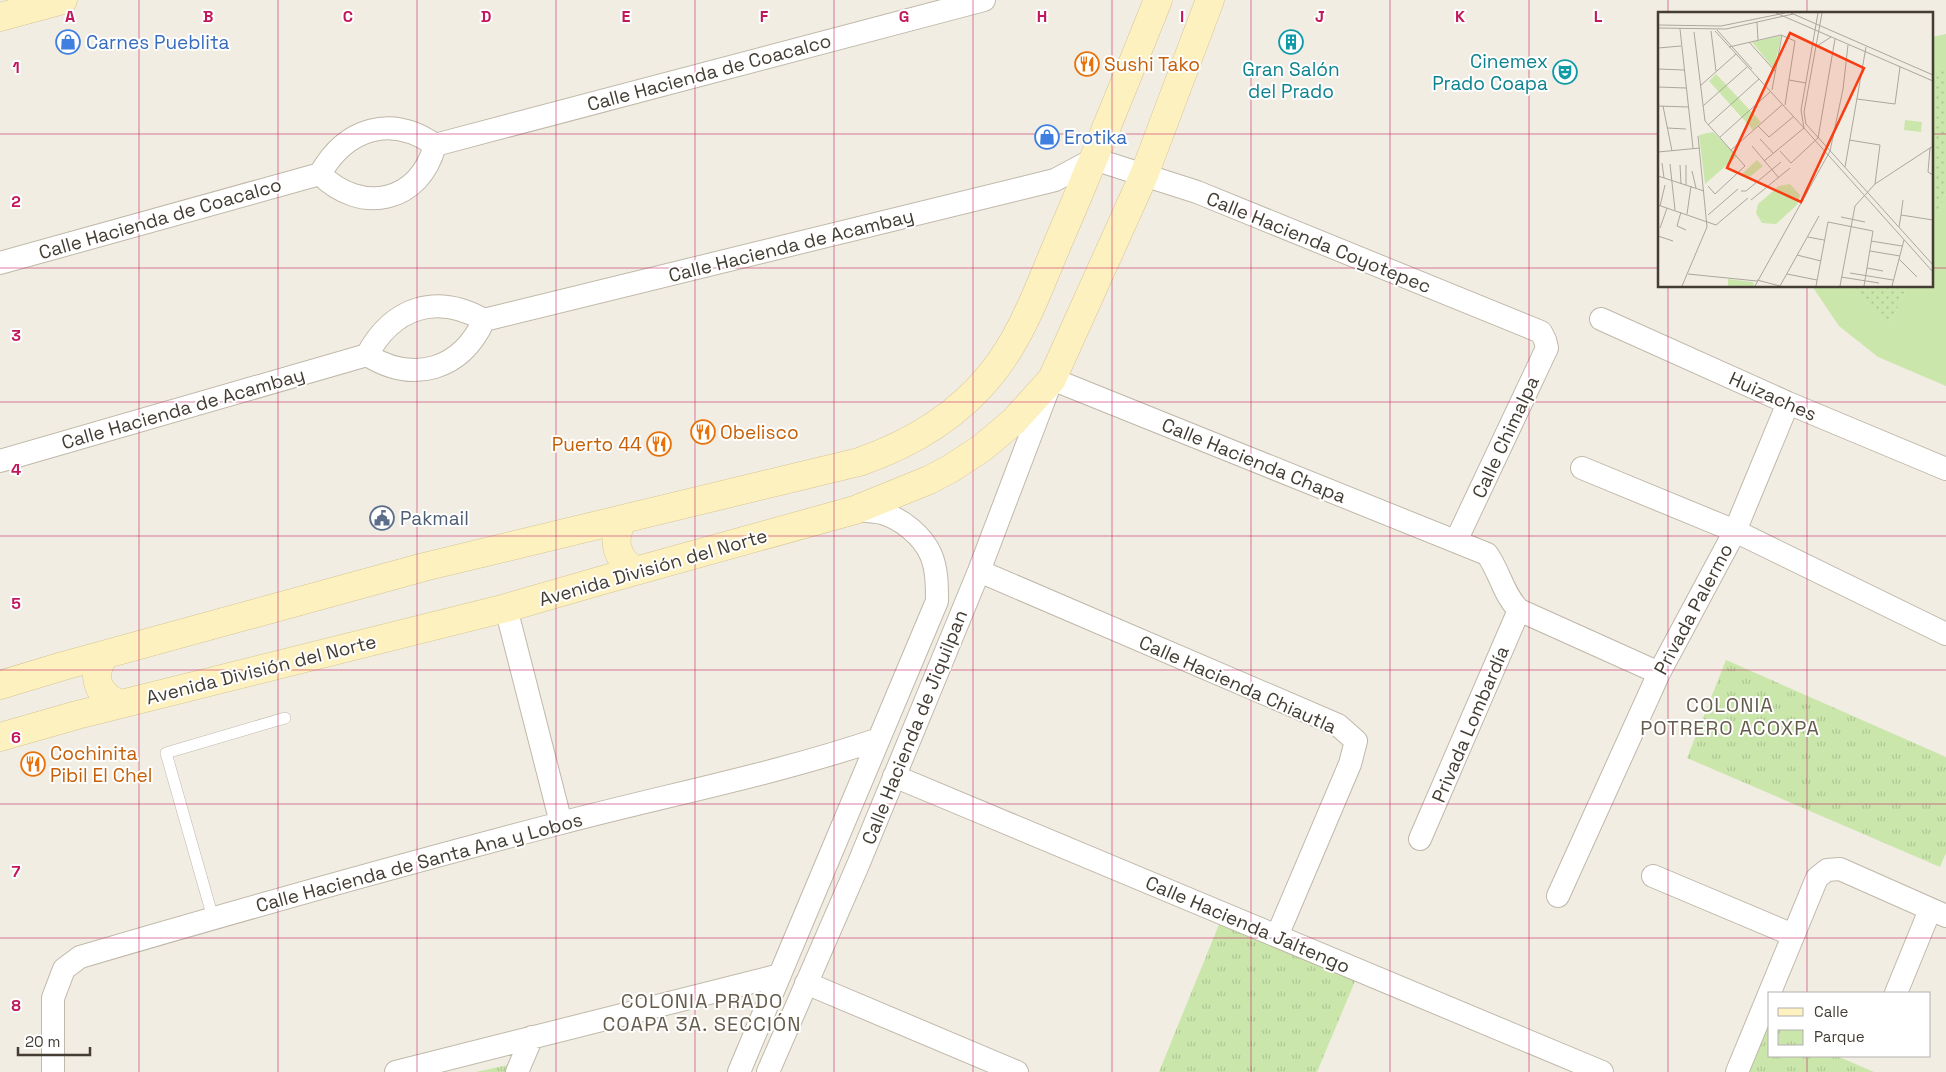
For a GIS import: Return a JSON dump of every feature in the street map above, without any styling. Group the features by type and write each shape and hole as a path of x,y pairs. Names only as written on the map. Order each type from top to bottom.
{"main road":[{"path":"0,16 63,0"},
{"path":"4,682 424,567 859,462 912,440 956,410 992,374 1020,331 1094,160 1158,0"},
{"name":"Avenida División del Norte","path":"0,737 119,704 506,608 855,510 929,480 982,448 1014,421 1052,379 1144,175 1210,0"},
{"path":"623,520 616,534 616,549 627,566 636,571"},
{"path":"587,528 600,537 607,552 608,561 603,580"},
{"path":"105,655 99,663 98,682 106,697 119,704"},
{"path":"63,666 77,673 85,685 85,701 77,715"}],"street":[{"name":"Calle Hacienda de Coacalco","path":"435,145 984,0"},
{"path":"388,128 410,131 423,136 435,145 426,169 418,179 408,188 384,198 370,199 349,194 330,184 320,174 328,159 339,147 367,131 388,128"},
{"name":"Calle Hacienda Coyotepec","path":"1094,160 1197,192 1541,332"},
{"name":"Calle Hacienda de Acambay","path":"484,320 1055,180 1094,160"},
{"name":"Calle Hacienda de Coacalco","path":"0,263 320,174"},
{"path":"427,306 442,306 464,310 484,320 469,345 458,355 432,368 405,370 385,365 367,355 375,340 385,328 412,310 427,306"},
{"name":"Huizaches","path":"1601,319 1788,403 1946,470"},
{"name":"Calle Chimalpa","path":"1456,541 1547,348 1541,332"},
{"name":"Calle Hacienda de Acambay","path":"0,461 367,355"},
{"name":"Calle Hacienda Chapa","path":"1052,379 1487,554 1495,564 1510,601 1519,610"},
{"name":"Calle Hacienda de Jiquilpan","path":"768,1072 858,865 979,571 1052,379"},
{"name":"Privada Palermo","path":"1558,896 1659,673 1735,531 1788,403"},
{"path":"1582,468 1735,531 1946,634"},
{"name":"Calle Hacienda de Jiquilpan","path":"739,1072 937,601 936,578 931,555 918,536 900,520 881,513 855,510"},
{"name":"Calle Hacienda Chiautla","path":"979,571 1338,725 1356,741 1350,764 1277,936"},
{"path":"506,608 561,823"},
{"path":"1519,610 1659,673"},
{"name":"Privada Lombardía","path":"1420,838 1519,610"},
{"name":"Calle Hacienda de Santa Ana y Lobos","path":"53,1072 53,998 64,969 80,958 213,918 561,823 830,756 879,739"},
{"name":"Calle Hacienda Jaltengo","path":"894,776 1602,1072"},
{"path":"832,851 858,865"},
{"path":"1770,992 1817,878 1827,870 1840,869 1938,913 1897,992"},
{"path":"1653,876 1793,935"},
{"path":"396,1072 780,975"},
{"path":"806,983 1017,1072"},
{"path":"1737,1072 1768,996"},
{"path":"517,1072 532,1038"}],"lane":[{"path":"213,918 166,753 284,718"}],"green space":[{"path":"1946,34 1946,67 1934,72 1934,37"},
{"path":"1946,67 1946,194 1934,221 1934,72"},
{"path":"1946,194 1946,386 1878,357 1839,326 1813,288 1854,288 1889,328 1906,288 1934,288 1934,221"},
{"path":"1854,288 1906,288 1889,328"},
{"path":"1726,660 1946,757 1946,853 1940,867 1687,758"},
{"path":"1220,922 1356,979 1317,1072 1159,1072"},
{"path":"1761,1021 1768,1024 1768,1057 1839,1057 1874,1072 1742,1072"},
{"path":"512,1064 508,1072 476,1072"}],"place":[{"name":"Carnes Pueblita","path":"68,42"},
{"name":"Gran Salón del Prado","path":"1291,42"},
{"name":"Sushi Tako","path":"1087,64"},
{"name":"Cinemex Prado Coapa","path":"1565,72"},
{"name":"Erotika","path":"1047,137"},
{"name":"Obelisco","path":"703,432"},
{"name":"Puerto 44","path":"659,444"},
{"name":"Pakmail","path":"382,518"},
{"name":"Cochinita Pibil El Chel","path":"33,764"}],"district":[{"name":"COLONIA POTRERO ACOXPA","path":"1730,716"},
{"name":"COLONIA PRADO COAPA 3A. SECCIÓN","path":"702,1012"}]}
